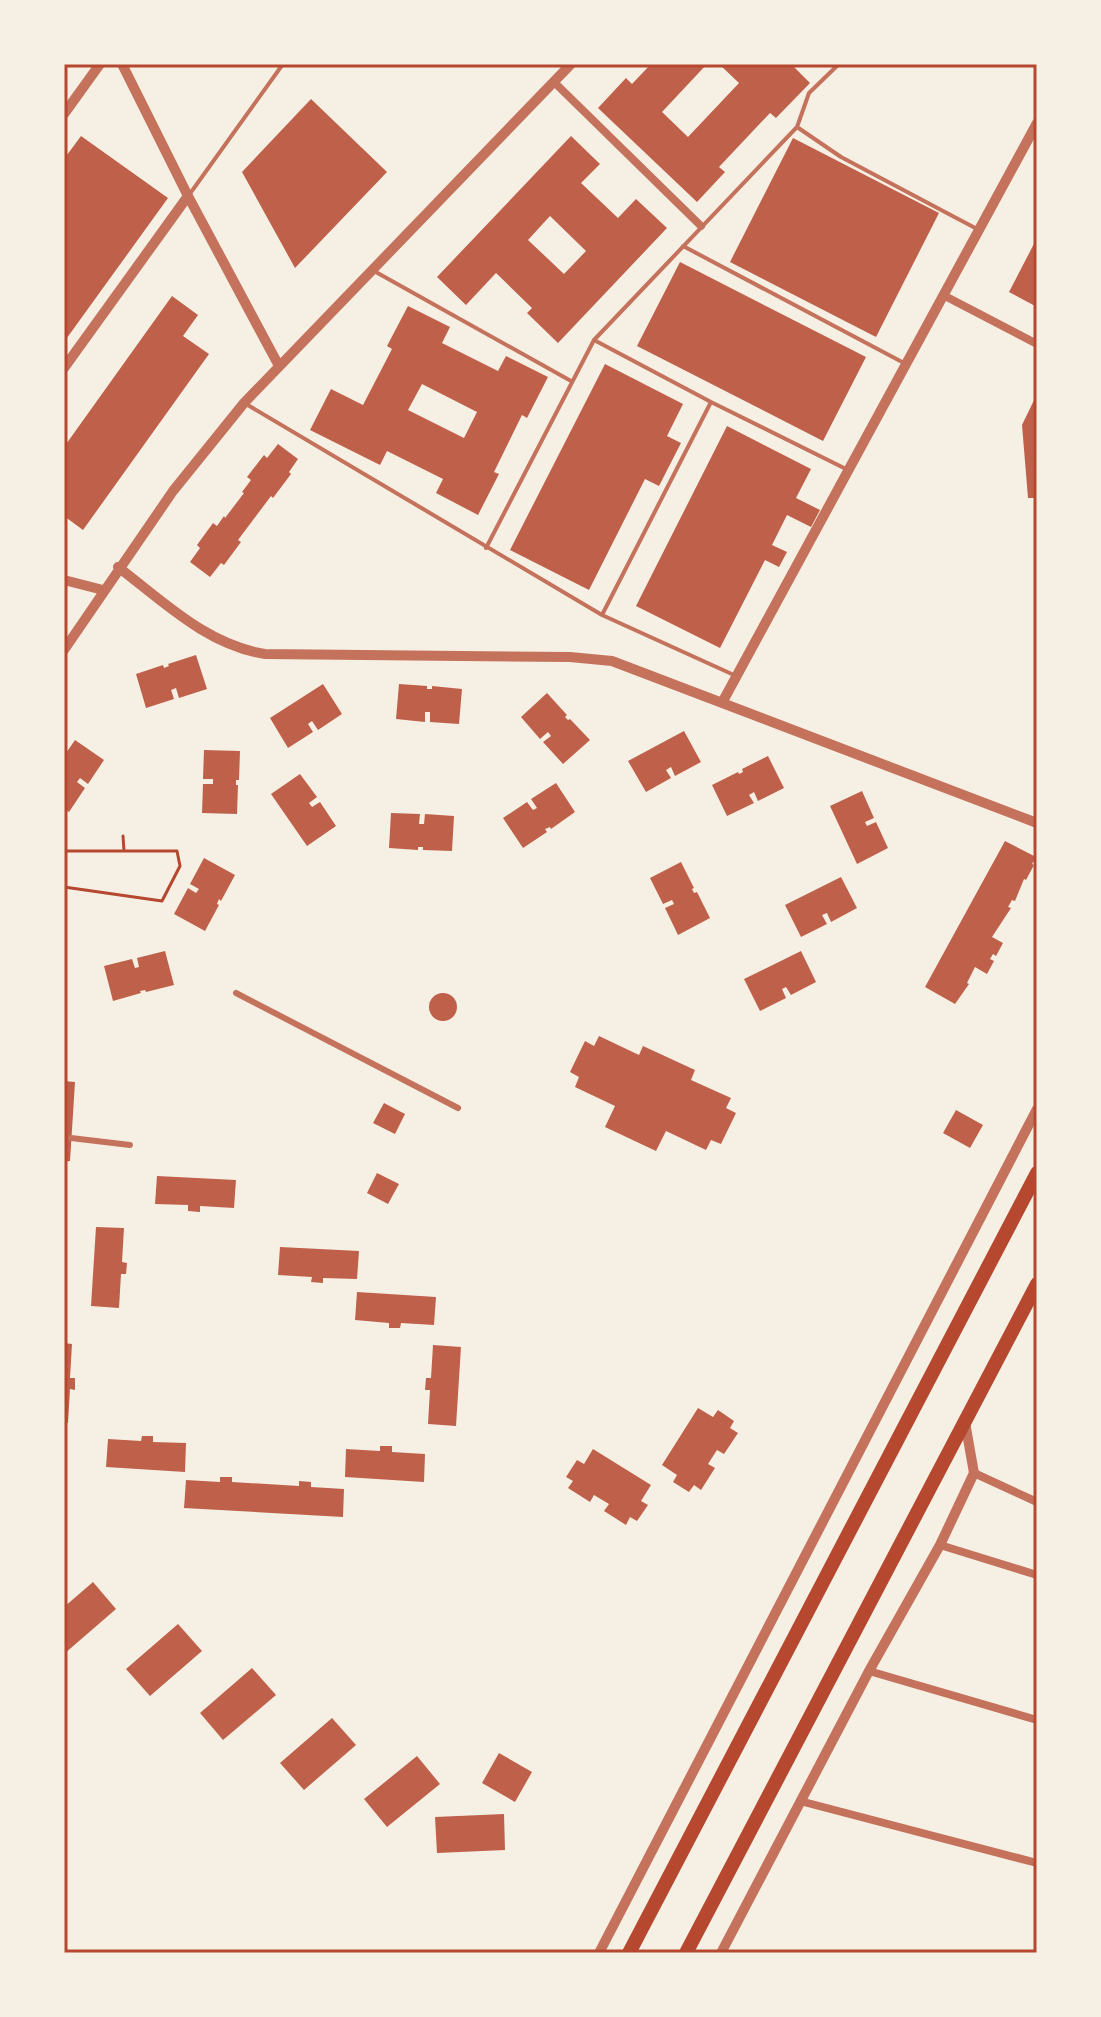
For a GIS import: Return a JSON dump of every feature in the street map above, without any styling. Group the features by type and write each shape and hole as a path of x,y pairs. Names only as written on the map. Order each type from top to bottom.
{"highway":[{"path":"629,1953 1037,1173"},
{"path":"686,1953 1037,1284"}],"street":[{"path":"64,114 100,64"},
{"path":"122,64 279,366"},
{"path":"64,650 173,491 244,403 571,64"},
{"path":"554,82 701,226"},
{"path":"723,701 1037,123"},
{"path":"64,368 188,196"},
{"path":"943,295 1037,344"},
{"path":"118,567 198,629 244,651 265,654 612,661 1037,823"},
{"path":"64,580 103,590"},
{"path":"236,993 458,1108"},
{"path":"599,1953 1037,1109"},
{"path":"71,1138 130,1145"},
{"path":"721,1953 869,1671 940,1545 974,1473 965,1420"},
{"path":"974,1473 1037,1502"},
{"path":"940,1545 1037,1575"},
{"path":"869,1671 1037,1720"},
{"path":"800,1801 1037,1863"}],"lane":[{"path":"188,196 283,64"},
{"path":"486,548 594,340 797,127 809,93 839,64"},
{"path":"797,127 841,157 979,230"},
{"path":"683,246 906,365"},
{"path":"372,270 571,381"},
{"path":"594,340 850,470"},
{"path":"602,615 711,402"},
{"path":"244,403 602,615 736,676"}],"path":[{"path":"123,836 124,851"},
{"path":"64,851 177,851 180,866 162,901 64,887"}],"building":[{"path":"651,64 707,64 662,112 688,137 739,83 719,64 791,64 810,83 776,118 770,113 719,167 725,172 697,202 598,108 626,78 632,84"},
{"path":"311,99 387,172 295,268 242,172"},
{"path":"81,136 168,198 64,342 64,195 67,192 64,190 64,159"},
{"path":"571,136 600,164 581,183 618,218 636,199 667,228 558,343 527,313 532,308 496,273 466,305 437,277","holes":["550,216 586,251 564,274 528,240"]},
{"path":"793,138 939,213 876,337 730,262"},
{"path":"1037,238 1037,307 1009,292"},
{"path":"680,262 866,357 823,441 637,346"},
{"path":"172,296 198,315 183,336 209,354 83,530 64,516 64,447"},
{"path":"408,306 450,327 442,343 498,371 506,356 548,377 527,418 522,415 494,472 499,474 478,515 436,493 443,479 387,451 380,465 310,430 331,389 363,405 392,349 387,346","holes":["422,384 477,412 464,438 408,410"]},
{"path":"605,364 683,404 667,436 681,443 659,486 645,479 589,590 510,550"},
{"path":"1037,394 1037,498 1028,498 1022,425"},
{"path":"727,426 811,469 796,498 820,510 811,527 787,515 772,545 787,552 779,567 765,560 720,648 636,606"},
{"path":"278,444 298,459 289,472 291,474 238,540 241,542 224,565 221,563 210,577 190,562 200,548 197,545 213,523 217,526 225,518 251,480 247,477 264,455 267,458"},
{"path":"196,655 207,689 179,698 176,688 171,690 174,699 146,708 136,674 163,665 164,668"},
{"path":"323,684 342,714 318,730 312,721 308,724 313,732 288,748 270,718"},
{"path":"399,684 427,686 427,689 432,689 432,686 462,689 459,724 430,722 430,712 425,712 425,722 396,719"},
{"path":"547,693 567,715 565,717 590,740 563,764 543,742 551,736 548,732 540,739 521,717"},
{"path":"684,731 701,762 675,776 671,767 666,770 671,778 646,792 628,761"},
{"path":"75,740 104,760 88,784 80,778 77,782 85,788 69,812 64,809 64,756"},
{"path":"204,750 240,751 239,780 236,780 237,814 202,813 203,784 213,784 213,779 203,779"},
{"path":"768,756 784,788 758,801 754,792 749,795 754,803 727,816 712,785 743,772 742,769"},
{"path":"300,774 317,797 309,803 312,807 320,802 336,826 307,846 271,794"},
{"path":"556,783 575,812 551,829 545,829 547,832 523,848 503,818 527,802 533,810 537,808 531,799"},
{"path":"862,791 874,818 865,822 867,826 876,822 888,848 857,864 830,806"},
{"path":"391,813 420,814 419,824 424,824 425,814 454,816 452,851 423,850 423,847 418,847 418,850 389,848"},
{"path":"1005,841 1036,857 1034,865 992,937 1003,943 996,956 993,954 990,959 994,961 987,974 975,967 969,984 955,1004 925,987"},
{"path":"204,858 235,875 221,901 219,899 219,905 205,931 174,914 188,888 196,893 199,889 190,884"},
{"path":"681,862 694,893 697,892 710,918 678,935 665,908 674,904 672,900 663,904 650,878"},
{"path":"841,877 857,908 831,922 827,913 822,915 827,924 801,937 785,905"},
{"path":"165,951 174,985 140,991 113,1001 104,966 132,959 135,968 139,967 137,958"},
{"path":"801,951 816,982 791,995 786,987 782,989 786,998 760,1011 744,979"},
{"path":"443,993 453,997 457,1007 453,1017 443,1021 433,1017 429,1007 433,997"},
{"path":"599,1036 639,1055 643,1046 695,1070 691,1080 731,1098 726,1108 736,1113 721,1144 711,1140 706,1150 666,1131 656,1151 605,1127 615,1106 575,1087 579,1077 570,1072 585,1041 594,1046"},
{"path":"64,1081 75,1082 70,1161 64,1162"},
{"path":"384,1103 405,1114 395,1134 373,1123"},
{"path":"956,1110 983,1125 970,1148 943,1133"},
{"path":"377,1173 399,1184 388,1204 367,1193"},
{"path":"157,1176 236,1180 234,1208 200,1206 200,1212 188,1211 188,1205 155,1204"},
{"path":"96,1227 124,1228 122,1262 127,1263 126,1274 121,1274 119,1308 91,1306"},
{"path":"280,1247 359,1251 357,1279 323,1278 323,1283 311,1282 312,1277 278,1275"},
{"path":"357,1292 436,1297 434,1325 401,1323 400,1328 389,1328 389,1323 355,1320"},
{"path":"64,1343 72,1344 70,1378 75,1378 75,1390 70,1389 68,1423 64,1423"},
{"path":"433,1345 461,1347 456,1426 428,1424 430,1390 425,1390 426,1378 431,1378"},
{"path":"698,1408 713,1417 718,1410 734,1421 730,1428 738,1433 724,1454 717,1450 708,1464 715,1468 701,1490 694,1485 689,1492 673,1482 677,1475 662,1465"},
{"path":"142,1436 153,1436 153,1442 186,1443 185,1472 106,1467 108,1439 141,1441"},
{"path":"380,1446 392,1446 392,1452 425,1454 424,1482 345,1477 346,1449 380,1451"},
{"path":"593,1449 651,1485 641,1501 648,1505 637,1521 630,1517 626,1525 604,1511 609,1504 594,1495 590,1502 568,1488 573,1481 566,1477 577,1460 584,1464"},
{"path":"220,1477 232,1477 232,1482 299,1486 299,1481 311,1482 311,1487 344,1489 343,1517 184,1508 186,1480 220,1482"},
{"path":"93,1582 116,1609 64,1654 64,1607"},
{"path":"178,1624 202,1651 150,1696 126,1669"},
{"path":"252,1668 276,1695 223,1740 200,1713"},
{"path":"332,1718 356,1745 304,1790 280,1763"},
{"path":"499,1753 532,1772 515,1802 482,1783"},
{"path":"417,1756 440,1784 387,1827 364,1799"},
{"path":"504,1814 505,1850 437,1853 435,1817"}]}
